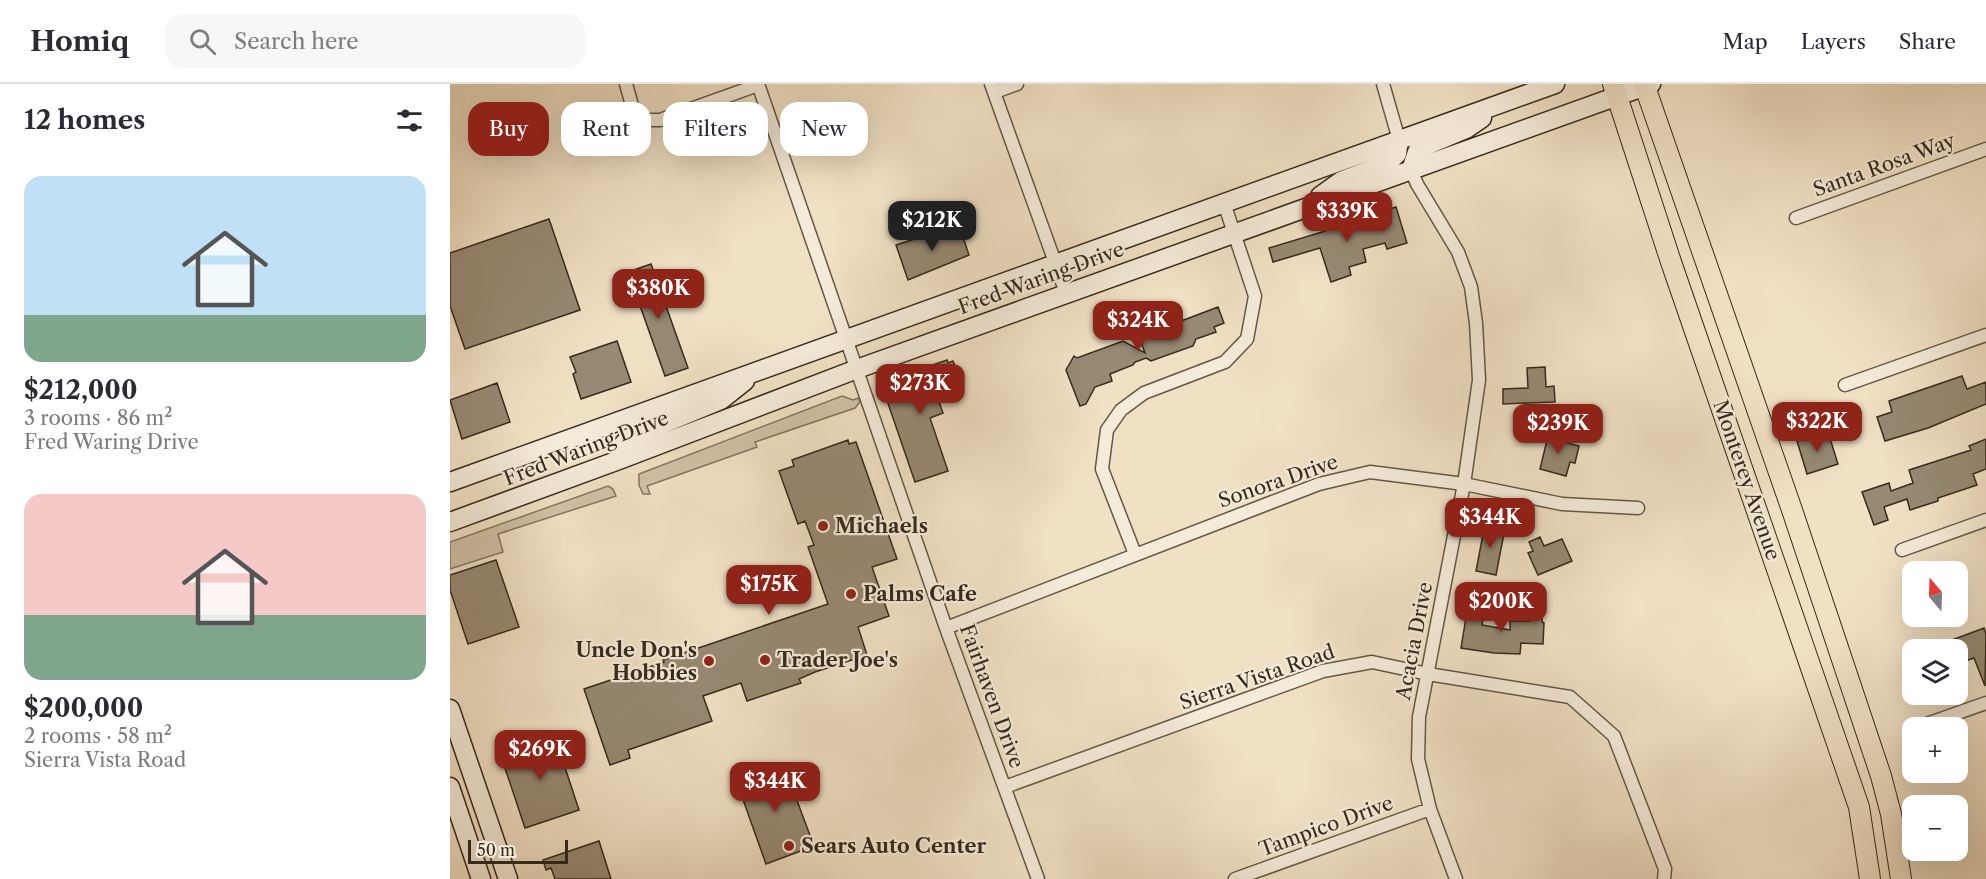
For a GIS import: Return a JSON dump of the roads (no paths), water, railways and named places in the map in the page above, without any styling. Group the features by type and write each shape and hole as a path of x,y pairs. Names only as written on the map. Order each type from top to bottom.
{"main road":[{"name":"Fred Waring Drive","path":"450,482 1555,84"},
{"name":"Fred Waring Drive","path":"450,522 857,369 1411,170 1615,90 1647,85"},
{"name":"Monterey Avenue","path":"1647,85 1881,776 1891,814 1901,879"},
{"name":"Monterey Avenue","path":"1615,90 1671,262 1859,807 1874,875"},
{"path":"1411,170 1417,152 1423,147 1466,129 1494,106"},
{"path":"1302,208 1341,181 1388,163 1397,154 1399,140"},
{"path":"619,460 620,448 629,438 721,400 759,370"},
{"path":"1813,673 1819,672 1826,676 1843,721 1866,731"},
{"path":"450,709 508,879"},
{"path":"450,787 481,879"}],"street":[{"path":"626,84 633,109 645,120 660,120 758,85"},
{"path":"1017,84 993,88 1066,293"},
{"path":"1383,84 1399,140"},
{"name":"Fairhaven Drive","path":"758,85 946,628 1038,879"},
{"name":"Santa Rosa Way","path":"1796,218 1986,149"},
{"name":"Acacia Drive","path":"1411,170 1458,252 1471,287 1476,323 1479,380 1464,484 1419,717 1418,759 1430,809 1456,879"},
{"path":"1135,554 1102,469 1107,429 1121,410 1144,393 1224,362 1247,339 1255,296 1224,203"},
{"path":"1845,385 1986,335"},
{"name":"Sonora Drive","path":"946,628 1319,484 1370,472 1464,484 1562,504 1638,508"},
{"path":"1902,550 1986,520"},
{"name":"Sierra Vista Road","path":"1005,787 1323,671 1372,662 1428,674 1570,697 1614,736 1665,869 1664,879"},
{"path":"1947,717 1986,703"},
{"name":"Tampico Drive","path":"1235,879 1430,809"}],"place":[{"name":"Michaels","path":"823,526"},
{"name":"Palms Cafe","path":"851,594"},
{"name":"Trader Joe's","path":"765,660"},
{"name":"Uncle Don's Hobbies","path":"709,661"},
{"name":"Sears Auto Center","path":"789,846"}]}
